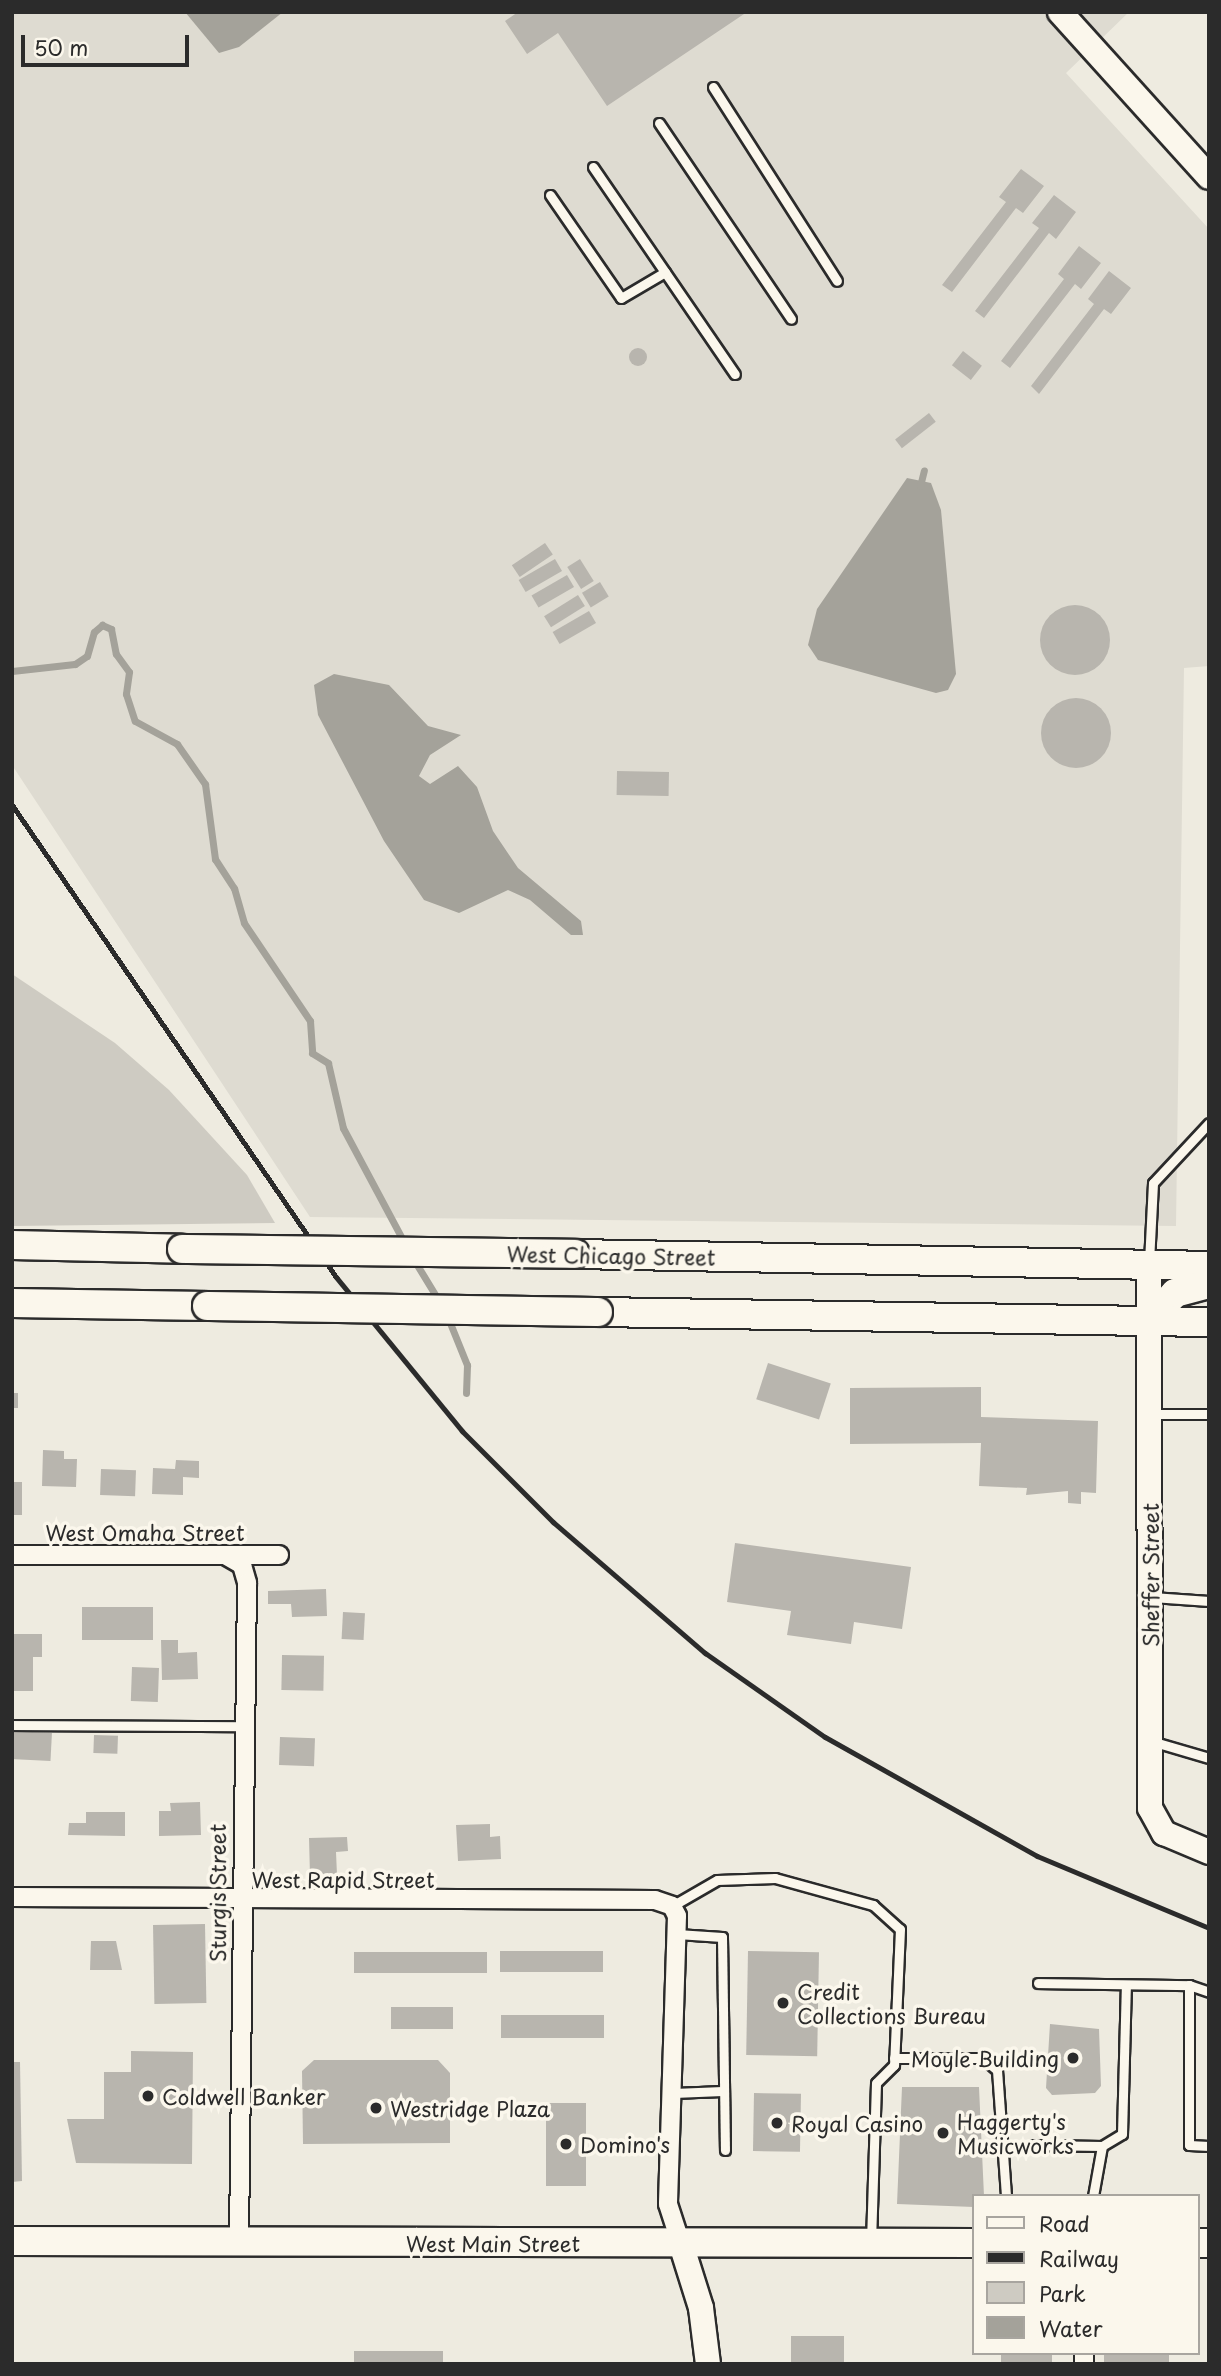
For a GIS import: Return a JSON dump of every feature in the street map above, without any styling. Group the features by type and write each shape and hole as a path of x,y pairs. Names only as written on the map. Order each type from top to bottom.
{"main road":[{"name":"West Chicago Street","path":"12,1245 1209,1266"},
{"path":"1149,1321 1175,1293 1209,1284"},
{"path":"12,1303 1209,1322"},
{"name":"West Main Street","path":"12,2241 972,2243"}],"street":[{"path":"1060,12 1209,177"},
{"name":"Sheffer Street","path":"1149,1264 1149,1740 1155,1822 1209,1853"},
{"name":"West Omaha Street","path":"12,1555 279,1555"},
{"name":"Sturgis Street","path":"225,1555 242,1565 247,1583 241,1726 239,2241"},
{"name":"West Rapid Street","path":"12,1897 240,1902 655,1900 672,1906"},
{"path":"672,1906 677,1934 668,2204 701,2308 708,2364"}],"lane":[{"path":"713,88 837,281"},
{"path":"659,123 791,319"},
{"path":"593,167 735,374"},
{"path":"550,195 621,298 665,272"},
{"path":"1149,1264 1153,1183 1209,1123"},
{"path":"1149,1414 1209,1414"},
{"path":"1150,1597 1209,1601"},
{"path":"12,1725 241,1726"},
{"path":"1149,1740 1209,1758"},
{"path":"672,1906 718,1880 775,1878 873,1905 900,1929 894,2058 876,2083 871,2243"},
{"path":"677,1934 722,1937 725,2150"},
{"path":"1038,1983 1189,1985 1209,1992"},
{"path":"1033,2145 1102,2146 1122,2134 1126,1984"},
{"path":"1189,1985 1189,2145 1209,2146"},
{"path":"894,2058 984,2058 1003,2083 1006,2194"},
{"path":"672,2093 724,2091"},
{"path":"1093,2194 1102,2146"}],"shaded area":[{"path":"12,12 1129,12 1066,73 1209,229 1209,666 1184,668 1176,1226 310,1217 12,765"}],"green space":[{"path":"12,974 115,1043 169,1090 247,1175 275,1223 12,1226"}],"water":[{"path":"185,12 283,12 239,47 219,53"},
{"path":"907,478 931,483 941,510 956,674 948,690 936,693 818,660 808,645 817,609"},
{"path":"334,674 389,685 428,726 461,735 430,755 419,776 430,784 458,766 477,787 493,831 518,868 581,921 583,935 571,935 530,900 508,890 459,913 424,900 384,841 318,715 314,685"}],"building":[{"path":"518,12 747,12 607,106 558,33 527,54 505,21"},
{"path":"1021,169 1044,186 1023,213 1016,208 952,292 942,285 1006,202 999,197"},
{"path":"1054,195 1076,212 1056,239 1049,233 984,318 975,311 1039,228 1032,223"},
{"path":"1079,246 1101,263 1081,289 1075,284 1010,368 1001,361 1064,279 1058,274"},
{"path":"1109,271 1131,288 1111,314 1104,309 1039,394 1031,386 1094,304 1088,299"},
{"path":"638,348 644,351 647,357 644,363 638,366 632,363 629,357 632,351"},
{"path":"963,351 982,366 971,380 952,365"},
{"path":"929,413 936,422 902,448 895,439"},
{"path":"545,543 553,555 520,577 512,565"},
{"path":"555,559 562,571 526,592 519,580"},
{"path":"580,559 594,581 581,589 567,567"},
{"path":"567,575 574,587 538,608 531,596"},
{"path":"600,582 609,597 591,607 582,593"},
{"path":"578,595 585,606 551,627 544,616"},
{"path":"1075,605 1094,611 1104,621 1110,640 1104,659 1094,669 1075,675 1056,669 1046,659 1040,640 1046,621 1056,611"},
{"path":"589,611 596,623 560,644 553,632"},
{"path":"1076,698 1101,708 1111,733 1101,758 1076,768 1051,758 1041,733 1051,708"},
{"path":"617,771 669,772 669,796 617,795"},
{"path":"768,1363 831,1383 819,1420 756,1399"},
{"path":"981,1387 981,1417 1098,1421 1096,1493 1081,1492 1081,1504 1068,1503 1068,1491 1026,1495 1027,1488 979,1486 981,1443 850,1444 850,1388"},
{"path":"12,1393 18,1393 18,1408 12,1408"},
{"path":"43,1450 64,1451 64,1459 77,1459 76,1487 42,1486"},
{"path":"176,1460 199,1461 199,1478 183,1477 183,1495 152,1494 153,1468 175,1469"},
{"path":"101,1469 136,1470 135,1496 100,1495"},
{"path":"12,1482 22,1482 22,1515 12,1515"},
{"path":"735,1543 911,1567 902,1629 854,1622 851,1644 787,1635 791,1611 727,1602"},
{"path":"326,1589 327,1616 292,1617 291,1604 268,1604 268,1591"},
{"path":"82,1607 153,1607 153,1640 82,1640"},
{"path":"343,1612 365,1613 364,1640 342,1639"},
{"path":"12,1634 42,1634 42,1657 33,1657 33,1691 12,1691"},
{"path":"161,1640 178,1640 178,1653 197,1652 198,1679 162,1680"},
{"path":"282,1655 324,1656 323,1691 281,1690"},
{"path":"132,1667 159,1668 158,1702 131,1701"},
{"path":"12,1731 52,1733 50,1761 12,1759"},
{"path":"94,1735 118,1736 117,1754 93,1753"},
{"path":"280,1737 315,1738 314,1766 279,1765"},
{"path":"200,1802 201,1835 159,1836 159,1811 171,1811 170,1803"},
{"path":"86,1812 125,1812 125,1836 68,1835 69,1823 86,1823"},
{"path":"490,1824 490,1837 500,1836 501,1859 458,1861 456,1825"},
{"path":"347,1837 348,1851 336,1852 337,1875 310,1876 309,1838"},
{"path":"205,1924 206,2003 154,2004 153,1925"},
{"path":"91,1941 116,1941 122,1970 90,1970"},
{"path":"500,1951 603,1951 603,1972 500,1972"},
{"name":"Credit Collections Bureau","path":"748,1951 819,1952 817,2056 746,2055"},
{"path":"354,1952 487,1952 487,1973 354,1973"},
{"path":"391,2007 453,2007 453,2029 391,2029"},
{"path":"501,2015 604,2015 604,2038 501,2038"},
{"name":"Moyle Building","path":"1050,2024 1099,2029 1101,2086 1095,2093 1052,2095 1046,2088"},
{"name":"Coldwell Banker","path":"131,2051 193,2052 192,2164 76,2163 67,2119 104,2119 104,2072 131,2072"},
{"name":"Westridge Plaza","path":"314,2060 438,2060 450,2073 450,2143 303,2144 302,2071"},
{"path":"12,2062 20,2062 22,2181 12,2182"},
{"path":"902,2087 979,2087 984,2194 972,2194 972,2207 897,2204"},
{"name":"Royal Casino","path":"754,2093 801,2094 800,2152 753,2151"},
{"name":"Domino's","path":"546,2103 586,2103 586,2186 546,2186"},
{"path":"791,2336 844,2336 844,2364 791,2364"},
{"path":"354,2351 443,2351 443,2364 354,2364"},
{"path":"1001,2355 1052,2355 1052,2364 1001,2364"},
{"path":"1104,2355 1169,2355 1169,2364 1104,2364"}],"waterway":[{"path":"920,486 924,470"},
{"path":"12,671 75,664 87,656 94,632 102,625 111,629 116,654 129,672 126,694 135,721 177,744 205,784 215,859 234,888 244,923 310,1021 312,1053 328,1063 343,1128 405,1244"},
{"path":"414,1260 439,1301"},
{"path":"448,1318 467,1365 466,1393"}],"railway":[{"path":"12,805 336,1277 462,1431 553,1522 705,1653 825,1737 1037,1856 1209,1928"}],"place":[{"name":"Credit Collections Bureau","path":"783,2003"},
{"name":"Moyle Building","path":"1073,2058"},
{"name":"Coldwell Banker","path":"148,2096"},
{"name":"Westridge Plaza","path":"376,2108"},
{"name":"Royal Casino","path":"777,2123"},
{"name":"Haggerty's Musicworks","path":"943,2133"},
{"name":"Domino's","path":"566,2144"}]}
